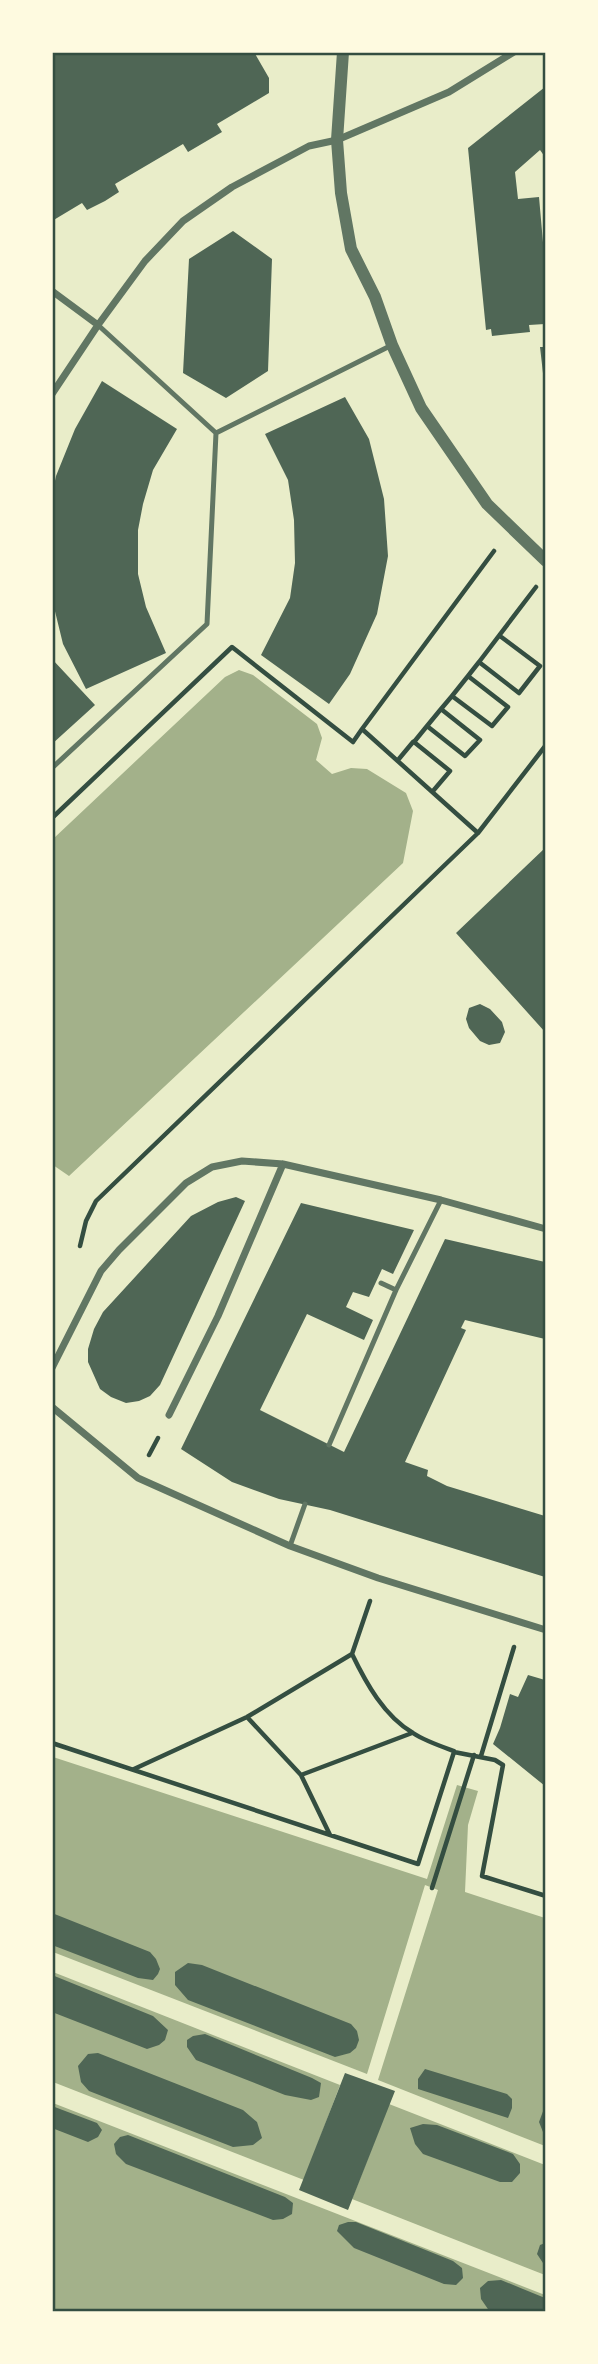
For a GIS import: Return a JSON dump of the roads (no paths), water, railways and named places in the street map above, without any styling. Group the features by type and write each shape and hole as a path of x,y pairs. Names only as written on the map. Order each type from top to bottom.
{"street":[{"path":"343,52 337,140 341,193 351,249 376,297 392,345 421,408 487,504 542,559"},
{"path":"52,394 145,261 183,221 232,187 309,146 337,140 449,92 514,52"},
{"path":"52,291 98,325"},
{"path":"52,1368 101,1272 119,1250 186,1183 212,1167 242,1161 283,1164 441,1200 545,1229"},
{"path":"169,1415 218,1316 283,1164"},
{"path":"52,1407 138,1478 290,1546 378,1578 545,1630"}],"lane":[{"path":"98,325 216,433"},
{"path":"216,433 392,345"},
{"path":"52,768 207,624 216,433"},
{"path":"329,1445 396,1290 441,1200"},
{"path":"381,1283 396,1290"},
{"path":"290,1546 305,1504"}]}
